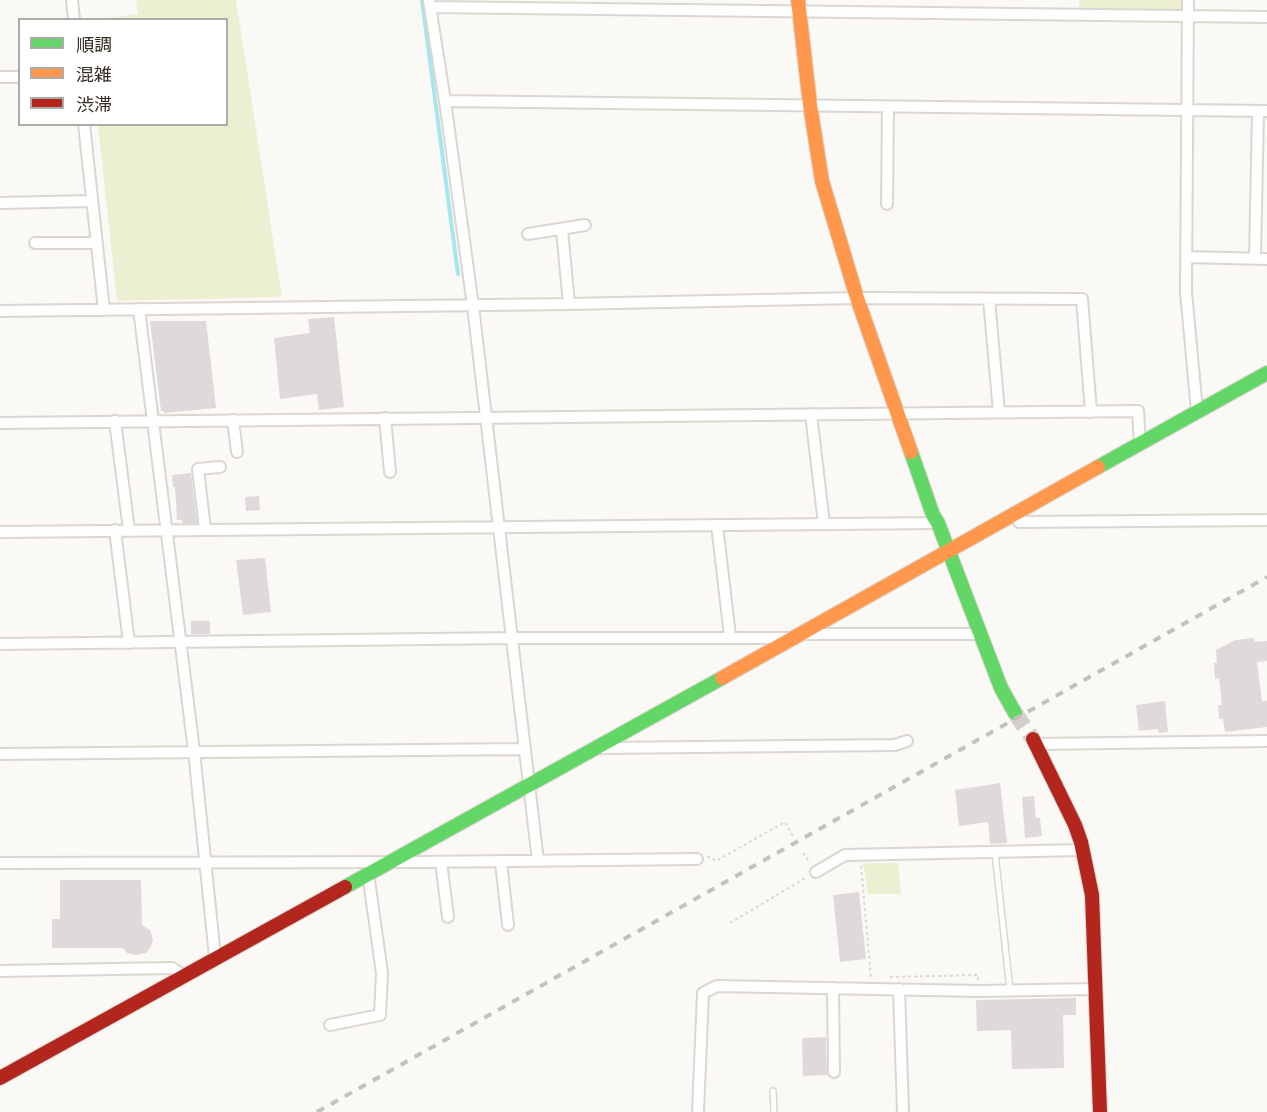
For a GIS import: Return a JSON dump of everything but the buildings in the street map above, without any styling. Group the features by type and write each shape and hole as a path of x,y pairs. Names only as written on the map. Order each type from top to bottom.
{"street":[{"path":"72,0 74,18"},
{"path":"1188,0 1186,292 1197,411"},
{"path":"538,861 473,306 429,3 799,6 1267,17"},
{"path":"799,6 810,105 822,181 857,298 933,515 1001,688 1015,713"},
{"path":"0,77 18,77"},
{"path":"445,101 1262,111 1255,258"},
{"path":"886,204 888,106"},
{"path":"84,126 104,310"},
{"path":"0,203 92,201"},
{"path":"528,234 585,225"},
{"path":"562,230 569,304"},
{"path":"35,243 96,243"},
{"path":"1186,257 1267,259"},
{"path":"0,311 473,306 857,298 1082,299 1091,412"},
{"path":"988,299 999,412"},
{"path":"139,309 194,751 215,957"},
{"path":"0,1078 1267,373"},
{"path":"0,423 1138,411 1140,443"},
{"path":"811,414 824,524"},
{"path":"386,418 390,472"},
{"path":"233,420 237,452"},
{"path":"115,421 129,530"},
{"path":"205,529 198,469 220,467"},
{"path":"1019,522 1267,520"},
{"path":"0,532 938,523"},
{"path":"717,525 730,636"},
{"path":"115,530 129,643"},
{"path":"0,645 980,634"},
{"path":"594,748 895,746 907,741"},
{"path":"1100,1112 1092,895 1083,850 1067,806 1034,741 1267,741"},
{"path":"0,754 524,748"},
{"path":"816,872 845,855 1083,850"},
{"path":"0,863 501,862 697,859"},
{"path":"441,862 448,916"},
{"path":"501,862 508,925"},
{"path":"330,1025 380,1015 382,973 368,873"},
{"path":"0,971 171,968 183,975"},
{"path":"698,1112 703,993 717,986 979,991 1095,989"},
{"path":"833,988 834,1072"},
{"path":"899,989 903,1112"}],"lane":[{"path":"996,853 1010,990"},
{"path":"773,1090 774,1112"}],"path":[{"path":"697,859 710,856 716,861 785,822 794,838"},
{"path":"860,854 871,978 978,975 979,991"},
{"path":"730,923 816,872"}],"green space":[{"path":"136,0 236,0 282,297 117,301 98,126 228,126 228,18 110,18 138,14"},
{"path":"1079,0 1182,0 1182,10 1079,10"},
{"path":"863,863 898,863 901,894 868,894"}],"waterway":[{"path":"422,0 458,274"}],"tunnel":[{"path":"1015,713 1033,739"}],"railway":[{"path":"317,1112 1267,577"}],"traffic: fast":[{"path":"1098,467 1267,373"},
{"path":"911,452 933,515 1001,688 1015,713"},
{"path":"345,887 722,678"}],"traffic: slow":[{"path":"798,0 810,105 822,181 857,298 911,452"},
{"path":"722,678 1098,467"}],"traffic: jam":[{"path":"1033,739 1075,825 1081,842 1092,895 1100,1112"},
{"path":"0,1078 345,887"}]}
